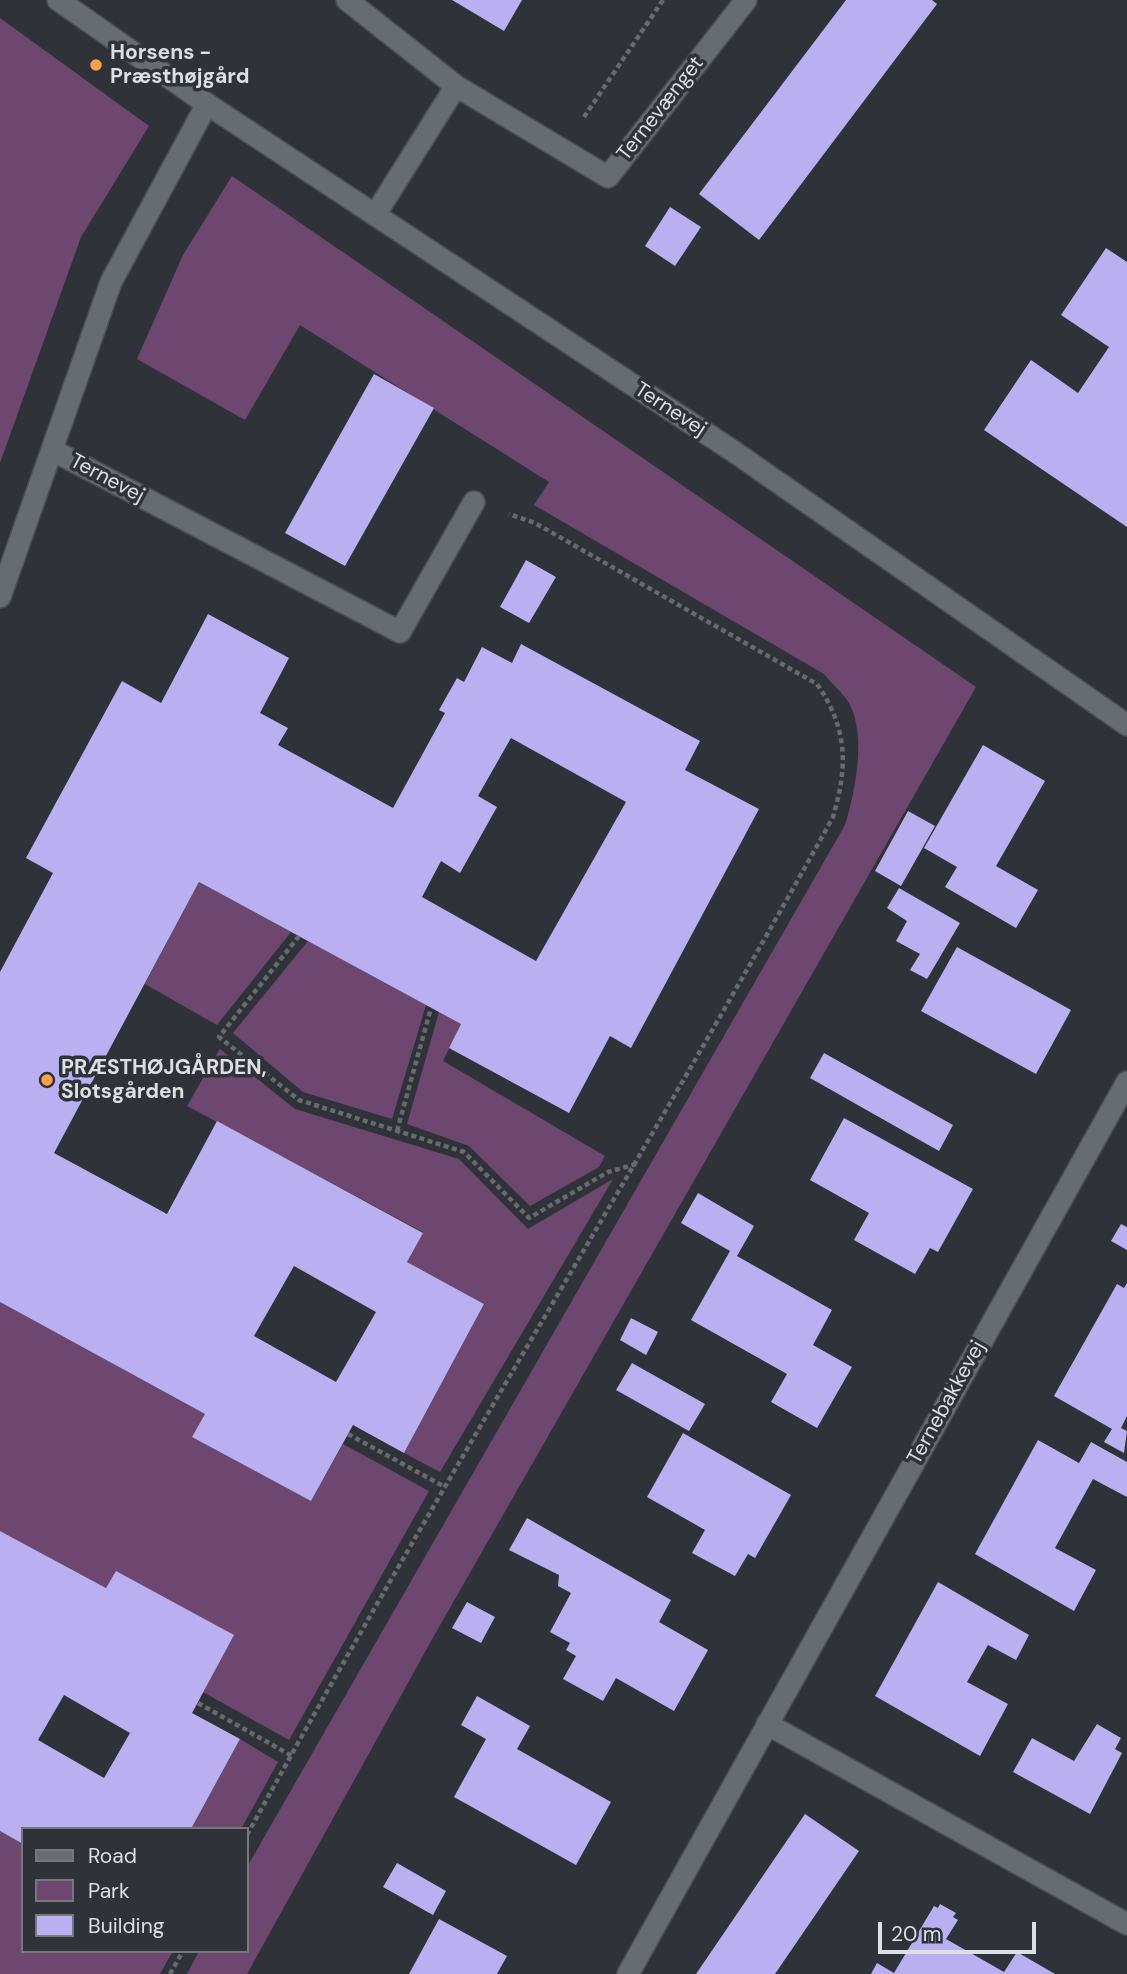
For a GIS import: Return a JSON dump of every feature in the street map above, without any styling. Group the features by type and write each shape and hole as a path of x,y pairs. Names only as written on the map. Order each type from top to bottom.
{"street":[{"name":"Ternevej","path":"58,0 207,104 733,451 1127,725"},
{"name":"Ternevænget","path":"347,0 456,86 608,177 746,0"},
{"path":"375,215 456,86"},
{"name":"Ternevej","path":"0,597 54,451 111,282 207,104"},
{"name":"Ternevej","path":"54,451 400,632 474,502"},
{"name":"Ternebakkevej","path":"628,1974 1127,1082"},
{"path":"767,1724 1127,1924"}],"path":[{"path":"562,150 663,0"},
{"path":"248,1833 445,1487 714,1032 833,817 843,784 843,746 835,710 817,684 535,523 474,502"},
{"path":"299,936 219,1037 299,1100 464,1152 529,1218 608,1172 637,1164"},
{"path":"397,1131 431,1008"},
{"path":"348,1434 445,1487"},
{"path":"198,1703 292,1756"},
{"path":"170,1974 182,1953"}],"green space":[{"path":"0,18 149,126 81,237 0,463"},
{"path":"232,176 976,687 435,1634 247,1974 187,1974 198,1953 248,1953 248,1865 845,825 858,764 858,747 854,716 849,703 824,674 534,505 549,482 300,325 245,420 137,359 183,255"},
{"path":"199,882 291,932 217,1025 145,984"},
{"path":"308,941 426,1005 392,1119 303,1092 233,1033"},
{"path":"439,1012 461,1024 443,1061 605,1156 599,1167 530,1206 469,1146 407,1124"},
{"path":"220,1049 295,1109 459,1159 528,1229 613,1179 440,1472 404,1453 484,1304 407,1262 423,1232 187,1106"},
{"path":"0,1302 205,1414 193,1437 311,1501 343,1444 429,1491 289,1740 203,1692 233,1635 116,1572 106,1588 0,1531"},
{"path":"240,1739 278,1762 242,1827 192,1827"},
{"path":"0,1831 21,1843 21,1953 172,1953 160,1974 0,1974"}],"building":[{"path":"452,0 522,0 504,31"},
{"path":"846,0 932,0 937,4 759,240 699,194"},
{"path":"670,207 701,227 675,266 645,246"},
{"path":"1106,248 1127,262 1127,527 984,430 1031,360 1078,393 1109,347 1061,315"},
{"path":"374,374 434,408 345,566 285,533"},
{"path":"526,560 556,577 529,623 500,607"},
{"name":"PRÆSTHØJGÅRDEN, Slotsgården","path":"208,614 289,658 260,713 288,728 278,745 393,808 445,713 439,710 457,678 464,682 482,647 512,663 521,644 700,741 685,770 759,809 631,1048 610,1036 569,1113 449,1048 461,1024 199,882 54,1153 167,1214 217,1121 423,1233 407,1262 484,1304 404,1453 353,1425 311,1501 192,1437 205,1414 0,1302 0,972 53,873 26,858 122,681 161,703","holes":["511,738 626,802 536,961 422,897 441,861 460,873 497,807 478,796","294,1266 376,1312 336,1382 254,1336"]},
{"path":"983,745 1045,781 996,866 1038,890 1016,928 945,887 957,867 924,848"},
{"path":"908,811 935,826 901,886 875,871"},
{"path":"899,888 960,923 927,979 910,970 920,954 896,941 907,921 887,908"},
{"path":"957,947 1071,1010 1036,1074 921,1011"},
{"path":"824,1053 953,1125 939,1151 810,1078"},
{"path":"844,1118 973,1189 938,1252 930,1248 915,1274 854,1240 869,1213 810,1180"},
{"path":"698,1193 754,1226 737,1256 832,1310 813,1345 852,1367 817,1428 771,1402 787,1374 691,1320 730,1251 681,1223"},
{"path":"1121,1224 1127,1227 1127,1250 1111,1241"},
{"path":"1127,1283 1127,1416 1121,1428 1127,1431 1124,1453 1104,1442 1112,1429 1054,1396 1117,1284 1124,1288"},
{"path":"631,1318 658,1332 646,1355 620,1340"},
{"path":"632,1363 705,1404 689,1431 616,1390"},
{"path":"683,1433 791,1495 755,1558 748,1554 735,1576 692,1553 705,1530 647,1497"},
{"path":"1038,1440 1079,1463 1091,1442 1127,1462 1127,1497 1093,1479 1055,1548 1096,1570 1074,1611 975,1554"},
{"path":"527,1518 671,1600 659,1622 708,1650 674,1711 616,1678 603,1701 563,1679 576,1656 566,1650 570,1643 550,1632 571,1593 558,1586 559,1575 509,1550"},
{"path":"0,1531 106,1588 116,1571 234,1635 192,1713 240,1739 192,1827 21,1827 21,1843 0,1831","holes":["64,1695 130,1733 104,1778 38,1740"]},
{"path":"938,1582 1029,1635 1016,1660 988,1645 967,1682 1008,1704 980,1756 875,1696"},
{"path":"467,1602 495,1617 481,1643 452,1628"},
{"path":"477,1696 530,1726 517,1749 611,1802 576,1865 454,1797 486,1739 461,1725"},
{"path":"1097,1724 1121,1738 1115,1749 1122,1753 1090,1814 1013,1772 1032,1738 1074,1761"},
{"path":"805,1814 859,1851 775,1974 696,1974"},
{"path":"397,1863 446,1891 433,1915 383,1887"},
{"path":"940,1904 956,1913 953,1917 958,1920 946,1939 1004,1972 1017,1952 1055,1974 871,1974 877,1963 894,1973 934,1906 938,1908"},
{"path":"439,1919 507,1956 497,1974 409,1974"}],"place":[{"name":"Horsens - Præsthøjgård","path":"96,65"},
{"name":"PRÆSTHØJGÅRDEN, Slotsgården","path":"47,1080"}]}
